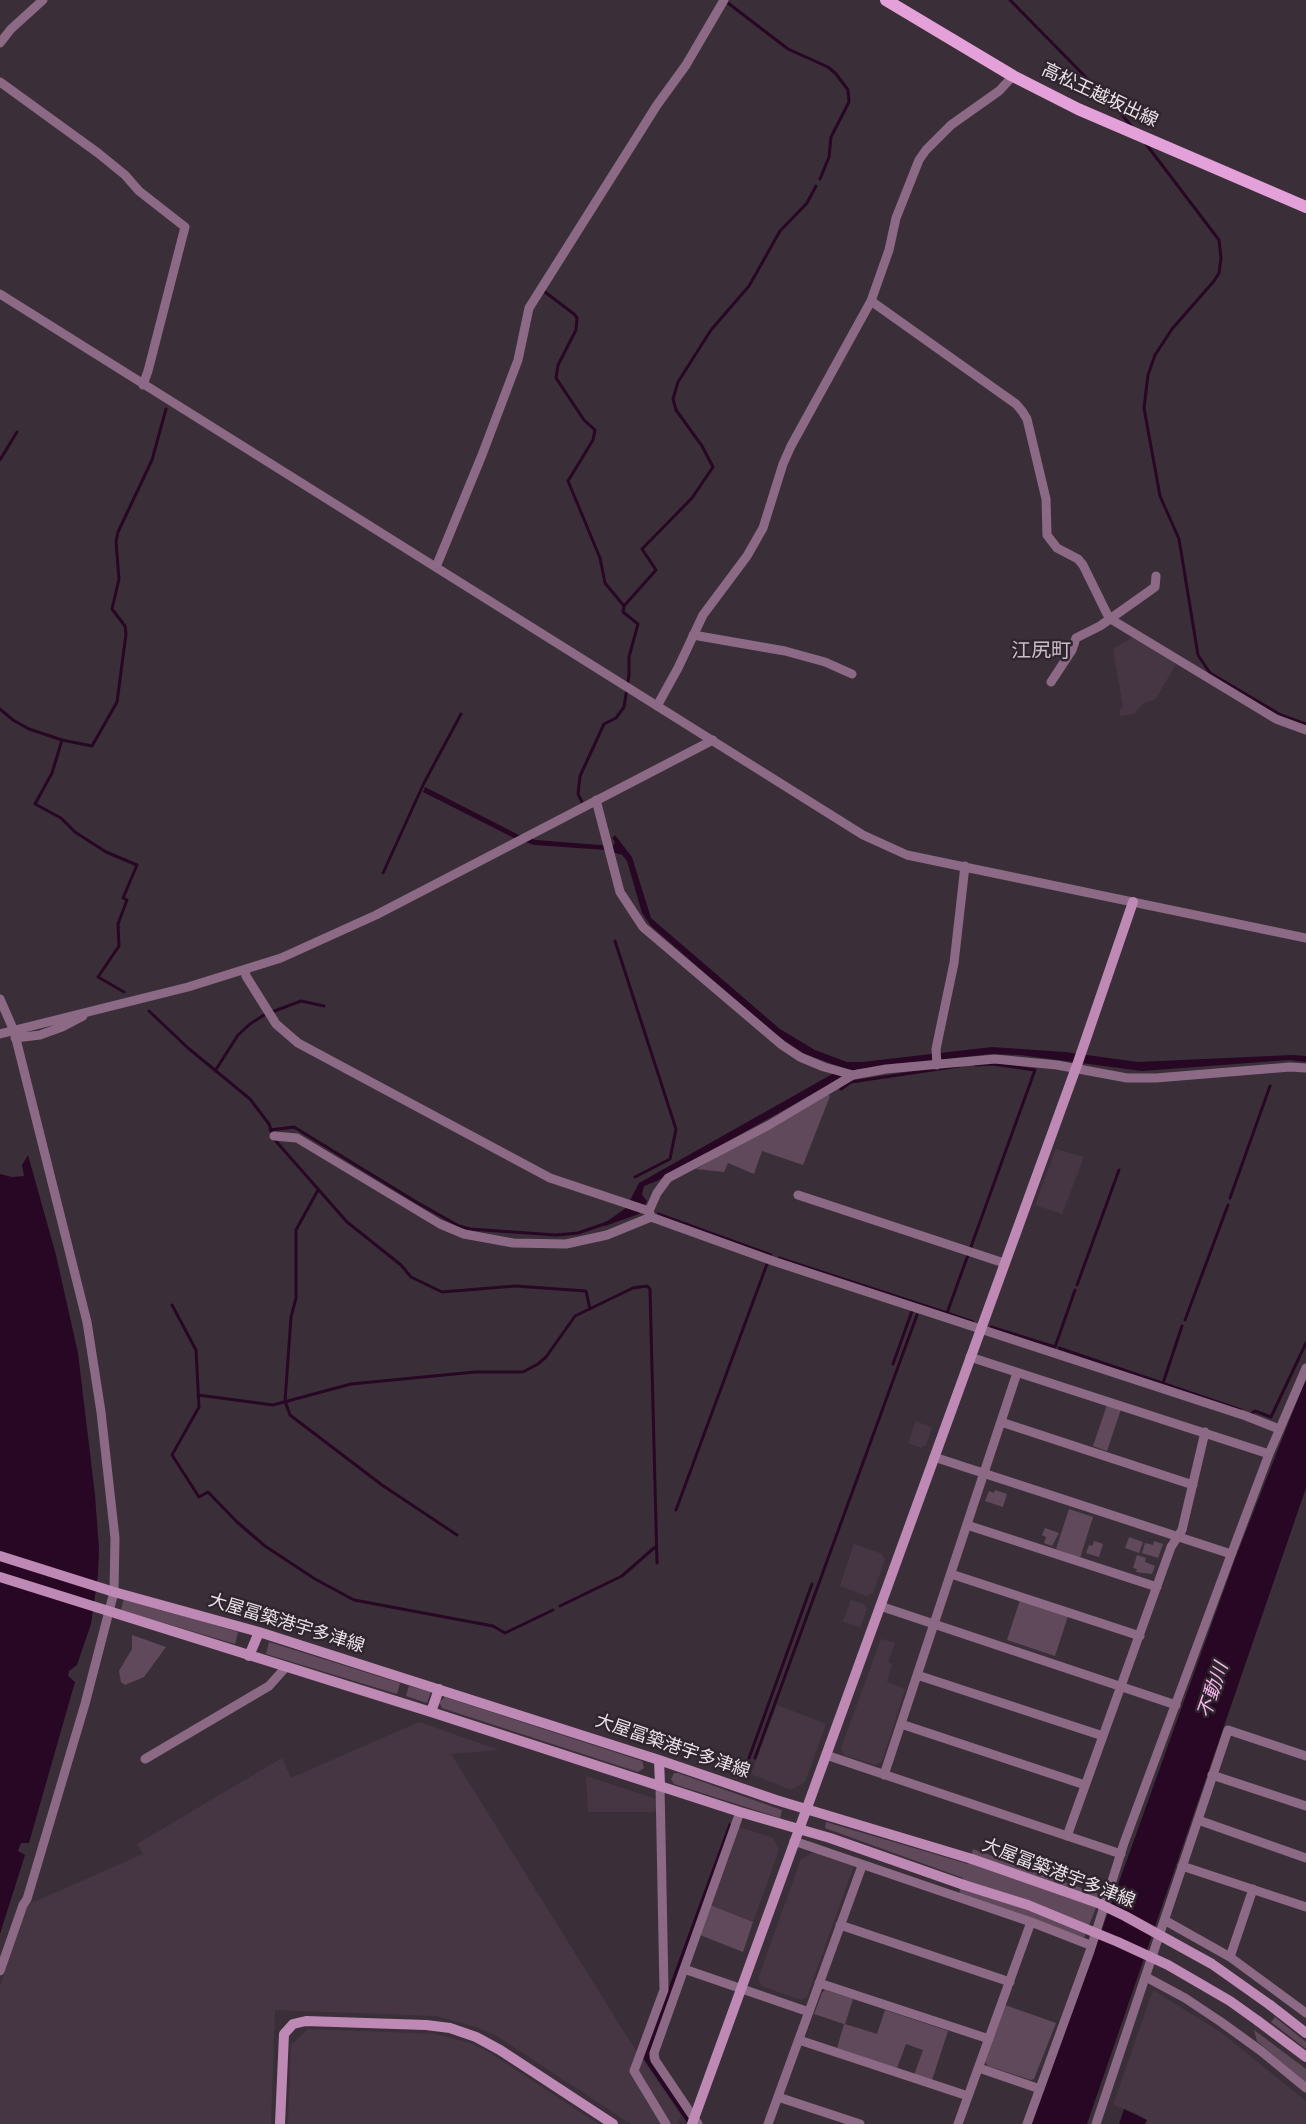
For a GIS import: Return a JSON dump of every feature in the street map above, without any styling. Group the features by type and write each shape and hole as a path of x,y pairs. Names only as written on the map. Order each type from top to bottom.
{"main road":[{"name":"高松王越坂出線","path":"886,0 1013,76 1078,109 1306,207"},
{"path":"695,2122 794,1841 1076,1067 1133,902"},
{"name":"大屋冨築港宇多津線","path":"0,1556 114,1592 259,1632 439,1688 806,1810 972,1859 1098,1903 1212,1964 1306,2033"},
{"path":"0,1578 431,1712 740,1812 830,1838 964,1885 1028,1905 1168,1965 1230,2001 1306,2057"},
{"path":"248,1656 259,1632"},
{"path":"431,1712 439,1688"},
{"path":"659,1760 660,1785"},
{"path":"280,2124 284,2034 293,2024 306,2021 426,2025 450,2028 500,2050 613,2124"}],"street":[{"path":"0,43 11,29 43,0"},
{"path":"436,567 482,455 518,360 529,308 657,105 686,65 724,0"},
{"path":"657,706 678,668 703,615 758,538 787,454 872,301 886,258 896,218 919,160 926,150 951,125 999,91 1013,76"},
{"path":"0,82 98,153 125,175 140,191 185,227 143,385"},
{"path":"0,294 863,835 907,855 1306,938"},
{"path":"872,301 1016,404 1022,411 1027,419 1046,499 1047,535 1057,548 1078,558 1108,618 1276,719 1306,730"},
{"path":"1051,682 1072,650 1076,638 1155,587 1156,576"},
{"path":"693,635 793,653 826,662 852,674"},
{"path":"9,1034 245,970 281,958 376,914 713,740"},
{"path":"596,800 620,892 643,927 782,1045 800,1057 836,1071 851,1075 936,1063 995,1059 1076,1067 1127,1078 1156,1078 1290,1066 1306,1068"},
{"path":"936,1063 936,1050 954,964 964,866"},
{"path":"245,970 246,976 268,1013 276,1024 298,1043 550,1178 649,1212 773,1261 1246,1416 1279,1429"},
{"path":"0,999 87,1322 101,1412 115,1538 114,1592 104,1611 85,1704 27,1899 23,1905 0,1971"},
{"path":"274,1136 297,1138 440,1224 464,1234 513,1243 566,1244 607,1235 649,1212 661,1185 668,1178 769,1125 851,1075"},
{"path":"798,1195 1004,1263"},
{"path":"970,1357 1017,1374 1026,1374 1269,1454"},
{"path":"1027,2124 1121,1854 1231,1554 1279,1429 1306,1368"},
{"path":"884,1775 1017,1374"},
{"path":"1001,1422 1194,1484"},
{"path":"1067,1836 1157,1587 1176,1537 1182,1530 1206,1432"},
{"path":"934,1457 1231,1554"},
{"path":"967,1525 1157,1587"},
{"path":"951,1574 1140,1636"},
{"path":"880,1606 1176,1705"},
{"path":"145,1759 269,1686 286,1667"},
{"path":"917,1675 1103,1736"},
{"path":"901,1724 1085,1785"},
{"path":"1096,2124 1166,1921 1182,1866 1228,1730 1306,1756"},
{"path":"826,1755 1121,1854"},
{"path":"1212,1775 1306,1806"},
{"path":"660,1785 664,1990 634,2070 666,2124"},
{"path":"695,2122 654,2057 740,1812"},
{"path":"1198,1820 1306,1858"},
{"path":"794,1841 862,1866 1031,1922 1090,1945"},
{"path":"768,2124 862,1866"},
{"path":"1182,1866 1306,1907"},
{"path":"1230,1957 1253,1889"},
{"path":"1166,1921 1230,1957 1306,2013"},
{"path":"958,2124 1031,1922"},
{"path":"840,1925 1010,1982"},
{"path":"684,1969 809,2012"},
{"path":"1146,1977 1185,1998 1221,2022 1306,2088"},
{"path":"819,1983 989,2039"},
{"path":"799,2040 968,2096"},
{"path":"979,2068 1040,2089"},
{"path":"778,2097 860,2124"}],"shaded area":[{"path":"1134,637 1176,664 1155,700 1145,702 1134,714 1120,716 1119,711 1123,707 1113,649"},
{"path":"828,1094 830,1096 803,1165 762,1151 754,1174 728,1163 724,1172 696,1169"},
{"path":"1056,1149 1084,1157 1062,1214 1035,1205"},
{"path":"1107,1405 1121,1409 1107,1451 1093,1446"},
{"path":"916,1421 932,1428 926,1445 921,1448 908,1443"},
{"path":"995,1490 1007,1494 1003,1507 985,1501 989,1491 994,1493"},
{"path":"1069,1509 1093,1517 1080,1558 1056,1549"},
{"path":"1045,1528 1059,1533 1052,1546 1044,1543 1046,1537 1042,1535"},
{"path":"1129,1537 1143,1542 1139,1553 1125,1548"},
{"path":"1094,1541 1103,1544 1099,1557 1086,1553 1089,1545 1092,1546"},
{"path":"1154,1541 1163,1544 1158,1558 1142,1553 1145,1543 1153,1545"},
{"path":"854,1544 882,1554 885,1559 873,1593 867,1596 840,1586"},
{"path":"1137,1555 1146,1558 1145,1562 1155,1566 1152,1574 1136,1572 1137,1569 1133,1568"},
{"path":"124,1598 238,1632 235,1644 121,1610"},
{"path":"851,1600 864,1604 867,1609 860,1628 843,1621"},
{"path":"1020,1600 1068,1616 1055,1656 1007,1640"},
{"path":"132,1635 166,1647 144,1677 125,1685 121,1682 119,1671 132,1649"},
{"path":"881,1639 895,1643 888,1662 892,1664 887,1682 905,1689 882,1762 875,1765 844,1755 841,1748"},
{"path":"269,1642 400,1683 397,1694 266,1654"},
{"path":"409,1686 431,1692 427,1703 406,1696"},
{"path":"445,1697 642,1761 644,1768 638,1772 442,1708 439,1702"},
{"path":"777,1705 826,1724 805,1782 791,1790 751,1774"},
{"path":"419,1722 499,1750 451,1754 629,2040 681,2115 677,2124 631,2124 497,2036 476,2027 437,2016 275,2010 271,2124 0,2124 0,1987 25,1906 143,1854 137,1844 282,1758 291,1778"},
{"path":"674,1773 782,1810 780,1818 674,1784 671,1779"},
{"path":"586,1776 656,1799 656,1810 654,1812 588,1812"},
{"path":"826,1822 968,1864 973,1849 1101,1895 1084,1938 959,1894 963,1878 825,1828"},
{"path":"739,1827 773,1838 779,1850 753,1922 710,1905"},
{"path":"814,1852 854,1865 807,1997 801,2000 762,1986 758,1979 801,1859"},
{"path":"710,1905 753,1922 743,1952 700,1935"},
{"path":"825,1990 853,1999 845,2024 877,2034 885,2010 948,2031 932,2080 914,2075 923,2050 906,2044 897,2068 837,2048 844,2024 814,2014"},
{"path":"1153,1990 1223,2034 1306,2101 1306,2124 1145,2124 1146,2120 1138,2114 1113,2105"},
{"path":"1005,2005 1056,2023 1034,2079 1031,2080 988,2066 985,2062"},
{"path":"1275,2017 1306,2042 1306,2049 1271,2022"},
{"path":"308,2029 435,2034 473,2044 492,2054 598,2124 288,2124 291,2045"},
{"path":"1254,2030 1306,2069 1306,2083 1257,2041"}],"water":[{"path":"425,787 519,835 536,840 613,846 615,842 612,838 615,835 632,857 651,918 780,1029 815,1050 847,1062 862,1062 992,1047 1065,1052 1138,1062 1292,1055 1306,1056 1306,1062 1289,1060 1142,1071 1020,1055 990,1054 857,1069 657,1181 644,1186 642,1195 647,1201 639,1214 605,1226 603,1224 626,1208 639,1183 843,1068 805,1054 776,1035 651,926 642,913 627,861 622,855 606,850 534,845 514,838 423,792"},
{"path":"28,1155 56,1255 78,1353 95,1495 99,1549 98,1575 91,1624 77,1665 69,1671 68,1676 75,1682 29,1843 21,1843 18,1851 25,1855 0,1934 0,1174 12,1177 24,1176 22,1165"},
{"name":"不動川","path":"1306,1378 1306,1488 1087,2124 1032,2124 1235,1559"},
{"path":"729,1823 732,1825 649,2054 649,2059 694,2124 688,2124 643,2058"},
{"path":"1124,2109 1147,2120 1145,2124 1119,2124"}],"waterway":[{"path":"1010,0 1119,111 1132,127"},
{"path":"728,3 788,49 828,67 848,90 849,102 831,137 829,157 820,179"},
{"path":"1146,144 1219,240 1221,258 1219,273 1214,281 1172,329 1155,355 1148,375 1144,408 1160,496 1179,539 1198,655 1210,673 1281,715 1306,724"},
{"path":"624,606 656,570 642,549 692,498 713,467 702,446 676,410 673,399 678,382 711,330 749,286 780,231 807,203 816,186"},
{"path":"545,292 577,318 576,330 558,365 556,378 584,420 595,430 593,440 568,481 600,558 605,583 624,606 623,612 638,624 629,657 629,675 624,707 616,718 604,724 580,776 578,794 582,802"},
{"path":"0,709 13,720 29,729 62,740 92,746 117,702 126,634 125,626 112,609 119,579 116,542 118,532 152,460 166,409"},
{"path":"0,460 17,432"},
{"path":"383,873 424,783 461,714"},
{"path":"62,740 52,773 35,804 61,818 75,832 106,852 137,865 123,898 127,900 118,924 119,946 98,977 124,992"},
{"path":"615,941 676,1129 670,1159 635,1177"},
{"path":"215,1071 238,1035 264,1015 301,1001 324,1006"},
{"path":"149,1011 188,1048 250,1099 269,1124 274,1139 347,1222 401,1265 411,1277 442,1292 515,1286 586,1291 590,1309"},
{"path":"779,1258 947,1313 1035,1070 992,1064 975,1065"},
{"path":"841,1089 851,1082 959,1066"},
{"path":"1230,1198 1270,1086"},
{"path":"270,1130 294,1127 459,1226 470,1229 556,1235 578,1233 607,1223"},
{"path":"1077,1285 1119,1170"},
{"path":"318,1190 296,1230 296,1298 291,1317 285,1401 290,1415 382,1485 457,1535"},
{"path":"1185,1320 1228,1205"},
{"path":"658,1214 771,1255"},
{"path":"676,1510 767,1264"},
{"path":"198,1395 273,1405 351,1384 475,1372 523,1372 546,1357 575,1316 633,1288 647,1286 650,1289 657,1563"},
{"path":"991,1327 1055,1347 1075,1290"},
{"path":"172,1305 196,1350 199,1407 172,1455 199,1497 208,1492 237,1522 265,1546 315,1579 354,1600 493,1626 505,1633 553,1610"},
{"path":"893,1364 912,1311"},
{"path":"947,1313 973,1322"},
{"path":"755,1758 917,1315"},
{"path":"1163,1383 1182,1326"},
{"path":"1252,1413 1255,1411 1271,1417 1306,1343"},
{"path":"1059,1348 1241,1410"},
{"path":"560,1606 622,1576 655,1547"},
{"path":"749,1758 812,1584"}],"district":[{"name":"江尻町","path":"1041,653"}]}
